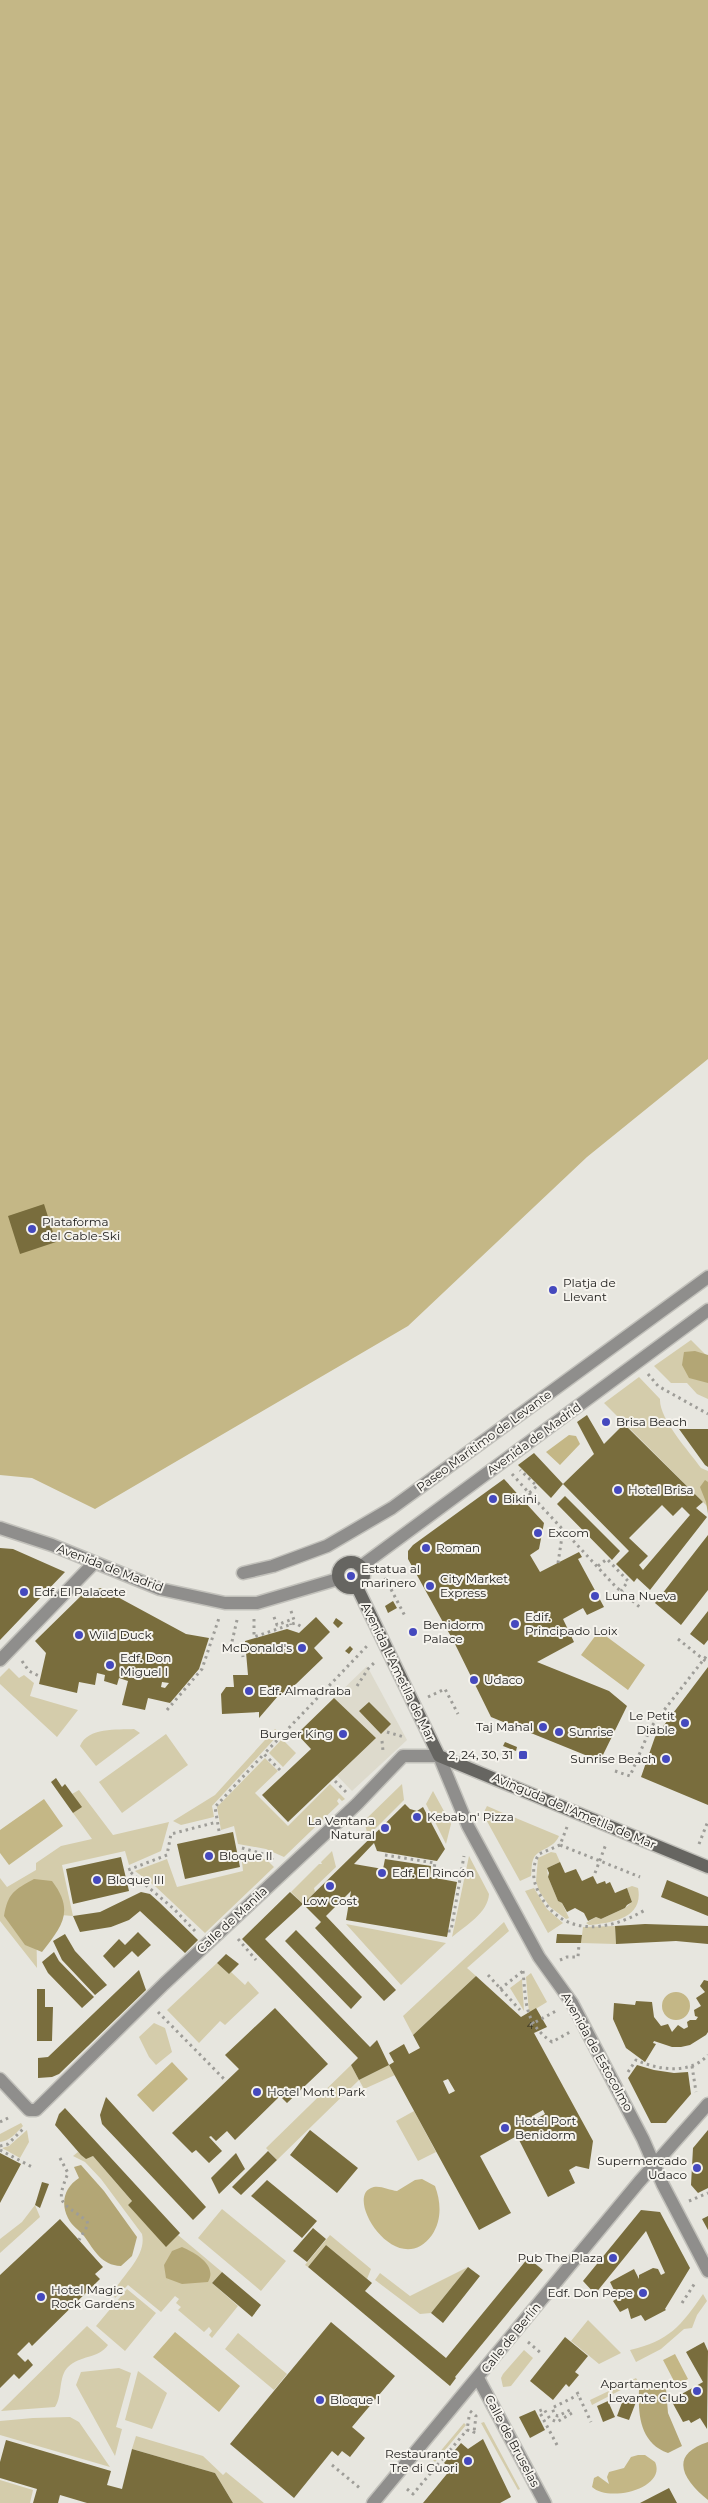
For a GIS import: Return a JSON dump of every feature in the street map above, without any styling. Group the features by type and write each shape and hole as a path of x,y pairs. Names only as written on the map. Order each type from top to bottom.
{"street":[{"name":"Paseo Marítimo de Levante","path":"243,1573 274,1566 327,1546 392,1508 708,1277"},
{"name":"Avenida de Madrid","path":"360,1567 708,1310"},
{"name":"Avenida de Madrid","path":"0,1528 160,1589 224,1604 257,1603 338,1579"},
{"path":"354,1562 360,1567 364,1575 361,1584 357,1587 345,1587 338,1579 340,1568 347,1563 354,1562"},
{"path":"0,1660 94,1563"},
{"name":"Avenida L'Ametlla de Mar","path":"357,1587 439,1756"},
{"name":"Calle de Manila","path":"34,2115 147,2001 357,1804 403,1756 439,1756"},
{"name":"Avinguda de l'Ametlla de Mar","path":"439,1756 708,1867"},
{"name":"Avenida de Estocolmo","path":"439,1756 468,1826 539,1958 572,2003 708,2270"},
{"path":"0,2079 34,2115"},
{"name":"Calle de Berlín","path":"374,2502 654,2165 708,2104"},
{"name":"Calle de Bruselas","path":"478,2378 545,2503"}],"path":[{"path":"637,1362 658,1386 708,1414"},
{"path":"508,1458 536,1486 529,1493"},
{"path":"514,1477 621,1591 642,1609"},
{"path":"558,1562 563,1530"},
{"path":"374,1556 406,1618"},
{"path":"598,1566 607,1559 628,1581 621,1591"},
{"path":"242,1603 230,1646 242,1648 243,1657"},
{"path":"166,1710 202,1669 224,1604"},
{"path":"293,1617 295,1623 304,1628"},
{"path":"254,1633 254,1637 295,1623"},
{"path":"219,1831 215,1807 356,1656 380,1634"},
{"path":"678,1639 708,1663"},
{"path":"15,1644 23,1664 34,1675 41,1677"},
{"path":"615,1771 630,1776 651,1727 708,1654"},
{"path":"357,1686 368,1669"},
{"path":"414,1703 445,1689 458,1714"},
{"path":"387,1732 400,1736"},
{"path":"264,1754 280,1770"},
{"path":"574,1811 560,1845 539,1854 533,1871 537,1889 555,1915 571,1924 591,1926 619,1923 644,1910"},
{"path":"692,1860 708,1821"},
{"path":"207,1944 174,1909 128,1870 167,1855 171,1834 217,1822"},
{"path":"448,1931 451,1931 468,1826"},
{"path":"595,1873 613,1827"},
{"path":"560,1845 640,1877"},
{"path":"242,1848 267,1854 285,1870"},
{"path":"385,1855 435,1863 433,1874 461,1878"},
{"path":"225,1926 256,1960"},
{"path":"546,1966 566,1957 578,1958 579,1944"},
{"path":"500,1990 524,1970 527,2012 539,2034 552,2042 583,2024"},
{"path":"488,1975 520,2010"},
{"path":"147,2001 226,2081"},
{"path":"532,2024 545,2016"},
{"path":"627,2073 636,2060 656,2067 682,2069 692,2066 708,2055"},
{"path":"692,2066 694,2090"},
{"path":"0,2122 13,2115"},
{"path":"0,2148 8,2144 34,2115"},
{"path":"0,2148 34,2168"},
{"path":"60,2158 68,2173 60,2194 62,2202 86,2221 88,2225 79,2240"},
{"path":"682,2303 708,2270"},
{"path":"557,2445 539,2411 544,2409 550,2419 557,2422 572,2413 570,2410 558,2416 552,2408 577,2393 590,2422"},
{"path":"474,2432 476,2416"},
{"path":"413,2494 467,2430"},
{"path":"332,2465 374,2502"}],"shaded area":[{"path":"0,0 708,0 708,1059 587,1157 408,1326 95,1509 32,1478 0,1475"},
{"path":"691,1340 708,1357 708,1399 697,1394 687,1383 671,1383 654,1366"},
{"path":"695,1351 708,1355 708,1383 689,1378 682,1365 684,1352"},
{"path":"639,1377 660,1399 664,1416 676,1435 701,1468 708,1471 708,1507 604,1403"},
{"path":"569,1435 576,1436 580,1444 560,1465 546,1452"},
{"path":"705,1480 708,1482 708,1514 700,1487"},
{"path":"599,1631 645,1665 628,1690 581,1655"},
{"path":"367,1666 407,1740 352,1791 297,1734"},
{"path":"9,1668 19,1678 24,1675 34,1683 30,1696 78,1710 57,1737 0,1684 0,1677"},
{"path":"134,1729 140,1733 96,1766 80,1746 89,1735 104,1731"},
{"path":"275,1729 280,1733 212,1806 214,1817 181,1825 173,1821 215,1795"},
{"path":"166,1734 188,1765 122,1813 99,1782"},
{"path":"282,1739 296,1753 283,1767 269,1753"},
{"path":"265,1758 278,1771 255,1793 288,1826 330,1784 345,1799 342,1801 339,1798 337,1801 339,1804 284,1857 266,1849 238,1844 234,1826 221,1830 217,1807"},
{"path":"402,1784 404,1800 368,1836 364,1821"},
{"path":"79,1790 113,1835 169,1822 161,1851 129,1865 125,1851 62,1865 73,1916 36,1913 37,1968 0,1921 0,1878 7,1887 36,1870 36,1863 61,1846 92,1839 73,1813 81,1807 72,1794"},
{"path":"433,1791 451,1824 446,1844 426,1804"},
{"path":"44,1799 63,1826 9,1865 0,1853 0,1830"},
{"path":"487,1806 503,1813 503,1815 506,1814 559,1836 553,1844 535,1856 532,1862 531,1876 520,1881 483,1814"},
{"path":"332,1851 336,1867 314,1888 315,1892 303,1904 291,1892 319,1864 322,1864 321,1862"},
{"path":"551,1852 556,1853 560,1862 547,1868 548,1877 558,1901 562,1903 569,1918 566,1919 550,1907 539,1891 536,1881 538,1858"},
{"path":"241,1853 267,1860 274,1867 205,1933 156,1887 135,1871 167,1859 177,1887 243,1871"},
{"path":"469,1856 489,1894 488,1901 475,1918 452,1937"},
{"path":"34,1879 52,1881 63,1901 64,1910 60,1926 42,1952 25,1945 4,1916 13,1893"},
{"path":"632,1886 638,1888 639,1898 631,1912 624,1917 607,1923 589,1925 586,1923 596,1917 601,1919 625,1908 632,1902 627,1888"},
{"path":"534,1888 547,1909 563,1923 548,1933 525,1891"},
{"path":"504,1922 509,1931 467,1968 476,1976 413,2035 403,2016"},
{"path":"346,1924 446,1943 401,1985"},
{"path":"615,1926 616,1944 581,1943 583,1927"},
{"path":"217,1963 229,1974 231,1972 245,1985 248,1981 259,1993 225,2025 220,2021 199,2043 167,2010"},
{"path":"531,1973 547,2002 529,2013 526,1977"},
{"path":"522,1979 524,2011 510,1988"},
{"path":"676,1992 686,1996 690,2006 686,2016 676,2020 666,2016 662,2006 666,1996"},
{"path":"154,2023 165,2028 172,2052 156,2065 149,2057 139,2037"},
{"path":"172,2062 188,2079 153,2112 137,2095"},
{"path":"351,2065 359,2080 277,2160 266,2148"},
{"path":"389,2065 395,2075 364,2089 359,2080"},
{"path":"414,2111 436,2152 418,2161 396,2121"},
{"path":"21,2123 23,2126 15,2134 7,2140 0,2142 0,2134"},
{"path":"27,2130 29,2142 20,2158 2,2148 9,2146"},
{"path":"78,2152 86,2158 93,2156 132,2201 128,2205 166,2246 178,2235 222,2272 212,2283 238,2306 212,2338 209,2335 212,2331 209,2327 204,2332 178,2310 181,2307 176,2303 179,2299 175,2296 161,2312 128,2285 115,2298 113,2293 141,2250 142,2234 101,2179 85,2162 73,2156"},
{"path":"81,2165 104,2191 137,2237 132,2256 121,2266 103,2260 68,2218 64,2206 65,2195 70,2186 79,2178 74,2167"},
{"path":"422,2179 435,2186 440,2211 438,2223 432,2235 419,2247 404,2249 391,2244 369,2220 364,2207 364,2195 374,2187 397,2191 415,2180"},
{"path":"35,2205 40,2217 0,2253 0,2239 22,2222"},
{"path":"222,2209 286,2261 261,2291 198,2238"},
{"path":"330,2235 371,2269 367,2279 326,2245 308,2267 305,2265"},
{"path":"182,2247 199,2256 208,2265 210,2276 208,2282 182,2284 166,2278 164,2265 172,2251"},
{"path":"468,2267 431,2313 420,2314 375,2280 380,2273 410,2296"},
{"path":"127,2289 156,2313 125,2351 96,2326"},
{"path":"703,2294 707,2301 697,2315 692,2328 684,2329 661,2349 636,2362 630,2350 655,2342 673,2331 688,2315"},
{"path":"588,2320 621,2353 599,2364 571,2341"},
{"path":"87,2326 108,2345 99,2353 78,2360 68,2367 63,2376 55,2407 1,2411"},
{"path":"175,2332 240,2386 219,2412 153,2357"},
{"path":"238,2333 287,2374 274,2390 225,2349"},
{"path":"524,2350 533,2358 511,2386 503,2387 501,2378 503,2374"},
{"path":"675,2354 688,2379 676,2385 663,2360"},
{"path":"119,2368 131,2373 116,2427 122,2429 115,2456 76,2385 81,2372"},
{"path":"138,2371 167,2393 152,2429 125,2420"},
{"path":"636,2378 638,2381 592,2405 590,2400"},
{"path":"650,2384 666,2389 668,2413 682,2446 668,2453 659,2448 646,2435 640,2418 639,2390"},
{"path":"70,2417 79,2422 110,2467 0,2435 0,2421"},
{"path":"484,2422 520,2489 518,2490 481,2423"},
{"path":"464,2423 466,2425 435,2462 433,2460"},
{"path":"136,2436 203,2456 223,2475 226,2472 264,2503 233,2503 215,2473 132,2449"},
{"path":"708,2442 708,2500 686,2476 684,2461 695,2447"},
{"path":"645,2455 655,2462 656,2471 653,2479 645,2486 623,2493 611,2494 600,2492 592,2487 594,2478 598,2476 609,2484 607,2477 609,2472 624,2468 631,2457"},
{"path":"0,2480 33,2490 30,2503 0,2503"}],"building":[{"name":"Plataforma del Cable-Ski","path":"44,1204 56,1242 20,1254 8,1216"},
{"name":"Hotel Brisa","path":"587,1415 604,1444 624,1424 703,1502 696,1508 707,1517 650,1590 637,1578 634,1582 616,1564 629,1551 563,1484 594,1454 577,1422","holes":["662,1505 673,1516 682,1507 690,1515 643,1570 639,1565 648,1556 629,1538"]},
{"path":"679,1429 708,1429 708,1467 705,1465"},
{"path":"534,1453 563,1484 551,1498 518,1465"},
{"name":"Edif. Principado Loix","path":"504,1479 544,1523 539,1549 530,1555 540,1572 579,1552 582,1557 578,1559 604,1607 587,1615 583,1608 563,1619 574,1642 537,1662 609,1691 627,1706 600,1761 491,1717 454,1642 408,1559 408,1551 413,1545"},
{"path":"565,1496 620,1551 612,1560 557,1504"},
{"path":"708,1535 708,1590 681,1625 655,1603"},
{"name":"Edf. El Palacete","path":"0,1548 13,1549 65,1572 0,1640"},
{"path":"101,1588 186,1634 209,1638 199,1669 170,1703 148,1698 145,1710 122,1705 128,1681 119,1678 117,1685 104,1681 105,1675 97,1673 95,1685 79,1682 77,1693 39,1684 46,1653 35,1641 86,1591","holes":["162,1682 169,1683 165,1688 161,1687"]},
{"path":"393,1601 397,1608 388,1613 385,1606"},
{"path":"708,1611 708,1640 704,1645 690,1634"},
{"path":"316,1617 330,1632 314,1648 323,1658 296,1684 278,1696 259,1718 259,1712 222,1714 221,1694 226,1687 234,1687 233,1675 248,1675 245,1641 287,1629 299,1633"},
{"path":"336,1618 343,1623 338,1628 333,1623"},
{"path":"350,1646 353,1649 349,1654 345,1651"},
{"path":"708,1667 708,1805 641,1777 655,1737"},
{"path":"334,1698 376,1738 288,1822 262,1795 311,1749 297,1734"},
{"path":"369,1702 391,1724 381,1734 359,1711"},
{"path":"505,1742 517,1747 516,1751 503,1746"},
{"path":"56,1778 62,1787 65,1784 82,1807 73,1813 51,1782"},
{"name":"Edf. El Rincón","path":"405,1804 410,1809 417,1811 423,1807 445,1849 437,1861 377,1851 374,1843 354,1864 383,1869 385,1859 431,1866 430,1877 457,1882 447,1937 346,1920 351,1891 326,1916 396,1990 384,2001 315,1928 321,1922 303,1904"},
{"name":"Bloque II","path":"233,1832 240,1867 185,1879 177,1844"},
{"name":"Bloque III","path":"121,1857 129,1891 73,1904 66,1869"},
{"path":"560,1862 565,1873 576,1869 582,1881 593,1876 597,1884 605,1881 606,1884 610,1882 615,1893 627,1888 632,1902 625,1908 601,1919 596,1917 588,1921 584,1913 575,1908 567,1912 562,1903 558,1901 548,1877 547,1868"},
{"path":"667,1880 708,1897 708,1916 661,1897"},
{"path":"141,1892 150,1894 198,1940 185,1953 140,1911 129,1920 111,1927 80,1932 73,1916 100,1912"},
{"path":"290,1892 303,1904 265,1939 370,2047 377,2040 389,2065 359,2080 351,2065 358,2058 242,1939"},
{"path":"645,1924 708,1926 708,1944 676,1941 616,1944 615,1926"},
{"path":"296,1930 362,1997 351,2009 285,1941"},
{"path":"138,1932 151,1945 138,1957 132,1951 114,1968 103,1956 119,1939 125,1945"},
{"path":"65,1934 75,1951 107,1985 95,1995 62,1960 53,1941"},
{"path":"557,1934 582,1935 581,1943 556,1943"},
{"path":"54,1952 59,1961 94,1997 82,2008 48,1973 42,1962"},
{"path":"226,1954 239,1964 229,1974 217,1963"},
{"path":"139,1970 146,1990 59,2074 52,2077 38,2078 38,2058 48,2057"},
{"name":"Hotel Port Benidorm","path":"476,1976 521,2017 536,2008 547,2027 534,2033 593,2141 589,2169 576,2166 569,2170 575,2183 548,2197 517,2136 480,2156 511,2213 479,2230 389,2065 394,2062 389,2053 404,2044 409,2054 420,2048 413,2035","holes":["448,2079 455,2091 449,2094 443,2081","543,2110 545,2114 536,2119 534,2115"]},
{"path":"704,1980 708,1981 708,2032 706,2035 690,2045 681,2047 672,2047 654,2041 653,2043 656,2044 645,2062 626,2048 613,2019 614,2003 635,2005 636,2001 652,2002 654,2017 661,2026 668,2024 672,2032 678,2025 684,2029 688,2027 687,2022 696,2020 698,2017 695,2016 694,2010 701,2006 696,1998 705,1992 700,1986"},
{"path":"37,1989 45,1989 45,2007 53,2007 52,2041 37,2041"},
{"name":"Hotel Mont Park","path":"275,2008 328,2064 287,2103 280,2096 235,2140 227,2131 216,2141 211,2136 209,2137 222,2151 209,2163 196,2150 192,2153 172,2133 239,2069 225,2055"},
{"path":"637,2065 674,2073 688,2072 691,2094 666,2123 651,2123 628,2078"},
{"path":"106,2097 206,2207 193,2220 102,2124 100,2115"},
{"path":"65,2108 180,2233 166,2247 128,2205 132,2201 93,2156 86,2159 81,2155 55,2125 59,2114"},
{"path":"310,2130 358,2168 337,2193 290,2155"},
{"path":"708,2130 708,2188 698,2193 691,2185 693,2148"},
{"path":"268,2151 277,2160 241,2195 232,2187"},
{"path":"0,2153 21,2164 0,2203"},
{"path":"236,2153 245,2169 219,2194 211,2178"},
{"path":"267,2180 317,2221 302,2238 251,2196"},
{"path":"42,2182 49,2184 40,2208 35,2205"},
{"path":"641,2210 660,2212 690,2268 666,2310 645,2321 641,2315 631,2319 628,2308 620,2312 613,2301 618,2298 610,2282 634,2269 639,2279 639,2275 653,2268 658,2269 661,2275 665,2273 646,2231 595,2294 583,2281"},
{"path":"708,2216 708,2230 702,2219"},
{"name":"Hotel Magic Rock Gardens","path":"60,2219 103,2267 95,2274 100,2279 32,2346 29,2342 17,2354 25,2362 28,2359 33,2365 19,2379 14,2374 0,2388 0,2275"},
{"path":"313,2228 326,2239 307,2262 293,2251"},
{"path":"326,2245 372,2283 365,2291 446,2358 528,2258 543,2270 455,2377 450,2386 308,2267"},
{"path":"468,2267 480,2276 443,2323 431,2313"},
{"path":"222,2272 261,2305 252,2317 212,2283"},
{"name":"Bloque I","path":"331,2322 395,2376 352,2427 365,2438 350,2457 342,2451 338,2456 332,2451 294,2498 230,2444"},
{"path":"565,2337 588,2356 575,2372 579,2375 569,2387 566,2384 553,2400 530,2381"},
{"name":"Apartamentos Levante Club","path":"704,2342 708,2351 707,2429 700,2418 691,2423 689,2420 683,2422 671,2400 703,2382 686,2352"},
{"path":"624,2397 636,2402 629,2420 617,2416"},
{"path":"608,2401 615,2417 603,2422 597,2406"},
{"path":"535,2410 545,2430 530,2438 519,2417"},
{"path":"483,2439 511,2497 500,2503 423,2503 451,2469 444,2463 461,2443 468,2449"},
{"path":"6,2440 111,2471 107,2485 122,2489 132,2449 215,2473 233,2503 87,2503 60,2495 58,2503 33,2503 37,2489 0,2478 0,2462"},
{"path":"669,2488 677,2503 640,2503"}],"place":[{"name":"Plataforma del Cable-Ski","path":"32,1229"},
{"name":"Platja de Llevant","path":"553,1290"},
{"name":"Brisa Beach","path":"606,1422"},
{"name":"Hotel Brisa","path":"618,1490"},
{"name":"Bikini","path":"493,1499"},
{"name":"Excom","path":"538,1533"},
{"name":"Roman","path":"426,1548"},
{"name":"Estatua al marinero","path":"351,1576"},
{"name":"City Market Express","path":"430,1586"},
{"name":"Edf. El Palacete","path":"24,1592"},
{"name":"Luna Nueva","path":"595,1596"},
{"name":"Edif. Principado Loix","path":"515,1624"},
{"name":"Benidorm Palace","path":"413,1632"},
{"name":"Wild Duck","path":"79,1635"},
{"name":"McDonald's","path":"302,1648"},
{"name":"Edf. Don Miguel I","path":"110,1665"},
{"name":"Udaco","path":"474,1680"},
{"name":"Edf. Almadraba","path":"249,1691"},
{"name":"Le Petit Diable","path":"685,1723"},
{"name":"Taj Mahal","path":"543,1727"},
{"name":"Sunrise","path":"559,1732"},
{"name":"Burger King","path":"343,1734"},
{"name":"2, 24, 30, 31","path":"523,1755"},
{"name":"Sunrise Beach","path":"666,1759"},
{"name":"Kebab n' Pizza","path":"417,1817"},
{"name":"La Ventana Natural","path":"385,1828"},
{"name":"Bloque II","path":"209,1856"},
{"name":"Edf. El Rincón","path":"382,1873"},
{"name":"Bloque III","path":"97,1880"},
{"name":"Low Cost","path":"330,1886"},
{"name":"Hotel Mont Park","path":"257,2092"},
{"name":"Hotel Port Benidorm","path":"505,2128"},
{"name":"Supermercado Udaco","path":"697,2168"},
{"name":"Pub The Plaza","path":"613,2258"},
{"name":"Edf. Don Pepe","path":"643,2293"},
{"name":"Hotel Magic Rock Gardens","path":"41,2297"},
{"name":"Apartamentos Levante Club","path":"697,2391"},
{"name":"Bloque I","path":"320,2400"},
{"name":"Restaurante Tre di Cuori","path":"468,2461"}]}
